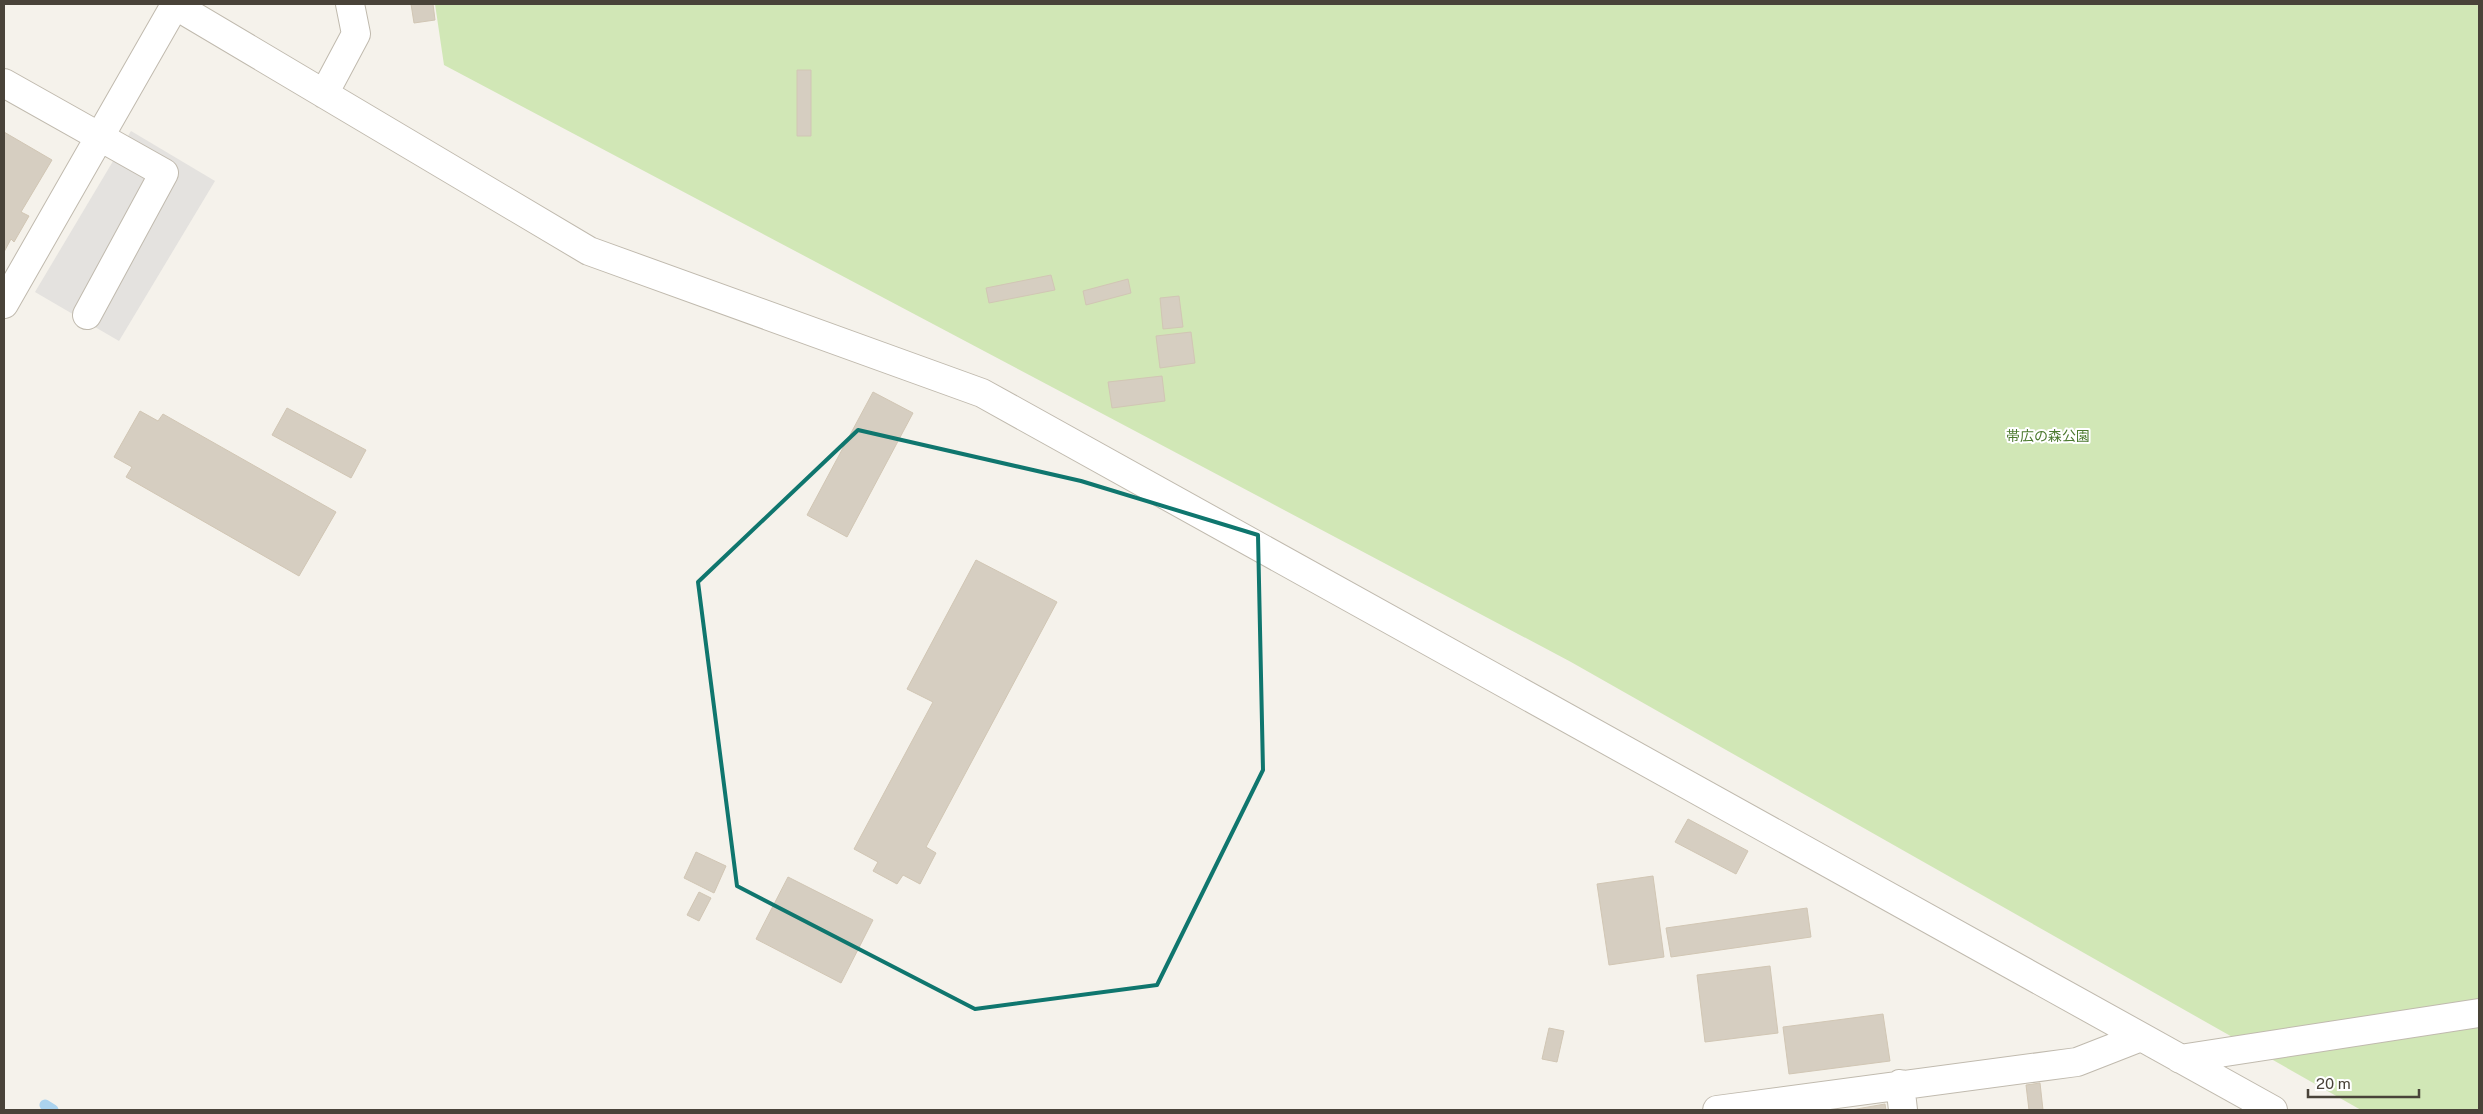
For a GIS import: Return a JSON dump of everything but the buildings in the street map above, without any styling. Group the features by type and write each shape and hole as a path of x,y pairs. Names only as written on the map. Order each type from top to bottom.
{"street":[{"path":"324,94 356,34 350,4"},
{"path":"4,304 174,5 589,251 982,392 2273,1110"},
{"path":"4,83 164,173 87,315"},
{"path":"2180,1059 2479,1013"},
{"path":"1718,1110 1901,1097 2077,1062 2141,1037"}],"highlighted area":[{"path":"858,430 1081,481 1258,535 1263,770 1157,985 975,1009 737,886 698,582"}],"green space":[{"name":"帯広の森公園","path":"435,4 2479,4 2479,1110 2361,1110 1571,662 444,65"}],"shaded area":[{"path":"131,131 215,181 119,341 35,292"}],"waterway":[{"path":"45,1105 53,1110"}]}
